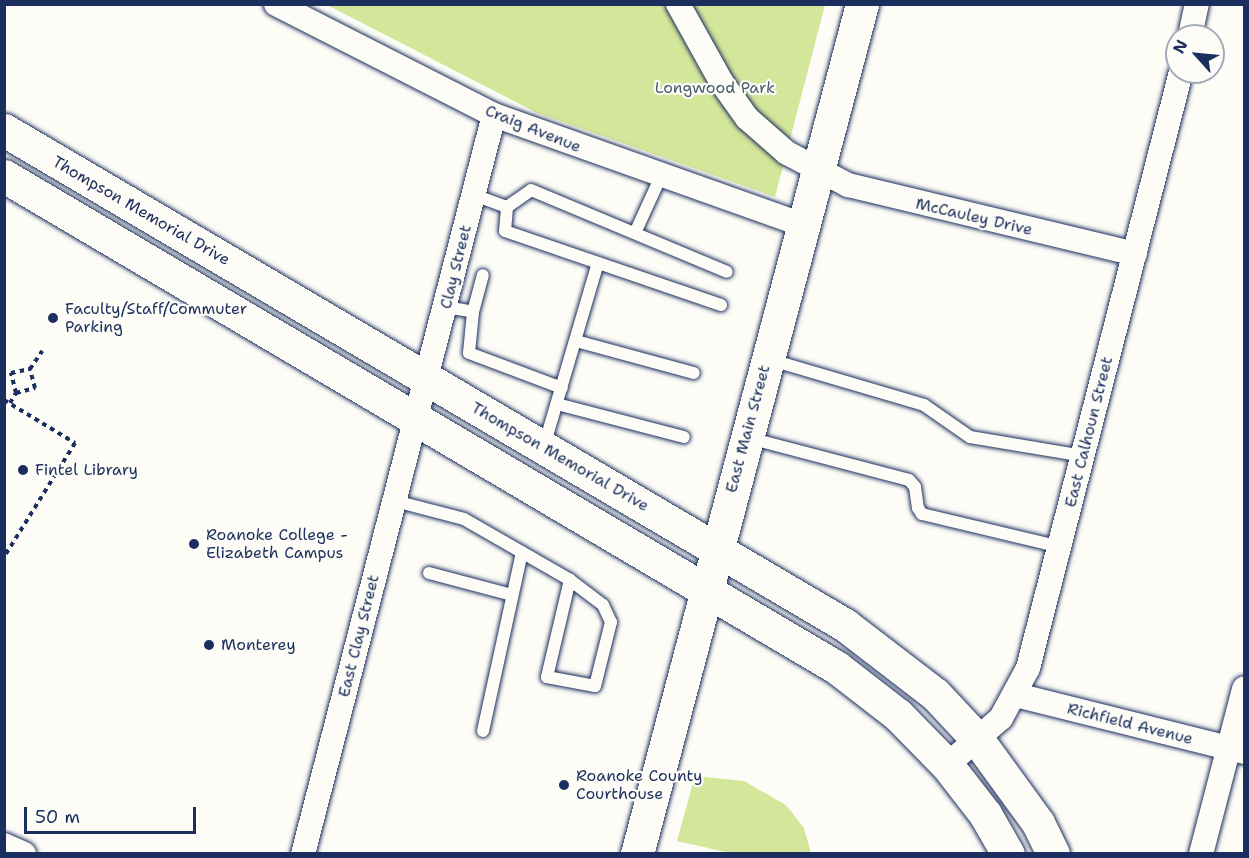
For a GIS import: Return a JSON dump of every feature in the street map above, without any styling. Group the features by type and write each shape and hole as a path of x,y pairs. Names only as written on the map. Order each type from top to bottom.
{"main road":[{"name":"East Main Street","path":"637,854 745,437 862,4"},
{"name":"Thompson Memorial Drive","path":"4,130 716,548 845,625 896,660 935,694 977,740 1038,822 1053,854"},
{"path":"4,176 706,587 860,684 947,765 985,814 1008,854"}],"street":[{"name":"Craig Avenue","path":"276,4 494,115 803,225"},
{"name":"McCauley Drive","path":"678,4 722,83 747,118 777,146 818,169 848,185 1135,254"},
{"path":"1193,24 1197,4"},
{"name":"East Calhoun Street","path":"947,765 1001,718 1016,695 1028,668 1061,547 1178,84"},
{"name":"Clay Street","path":"417,419 494,115"},
{"name":"East Clay Street","path":"303,854 417,419"},
{"path":"1202,854 1237,751 1245,689"},
{"name":"Richfield Avenue","path":"1016,695 1237,751"},
{"path":"4,845 24,854"}],"lane":[{"path":"635,233 661,176"},
{"path":"721,305 505,231 507,207 531,190 727,272"},
{"path":"474,195 507,207"},
{"path":"544,447 598,263"},
{"path":"483,275 473,312 469,353 562,388"},
{"path":"446,307 473,312"},
{"path":"576,341 694,373"},
{"path":"767,359 924,405 970,438 1084,456"},
{"path":"557,404 684,437"},
{"path":"745,437 909,480 915,487 918,508 922,514 1061,547"},
{"path":"395,501 464,519 570,580 609,612 610,622 595,686 547,677 570,580"},
{"path":"483,731 522,552"},
{"path":"429,573 512,595"}],"path":[{"path":"16,393 11,373 30,369 42,351"},
{"path":"10,403 16,393 35,388 30,369"},
{"path":"4,399 75,443 4,556"}],"green space":[{"name":"Longwood Park","path":"327,5 825,5 775,197 537,113"},
{"path":"695,776 744,781 786,805 804,828 811,853 730,853 677,841"}],"place":[{"name":"Faculty/Staff/Commuter Parking","path":"53,318"},
{"name":"Fintel Library","path":"23,470"},
{"name":"Roanoke College - Elizabeth Campus","path":"194,544"},
{"name":"Monterey","path":"209,645"},
{"name":"Roanoke County Courthouse","path":"564,785"}]}
